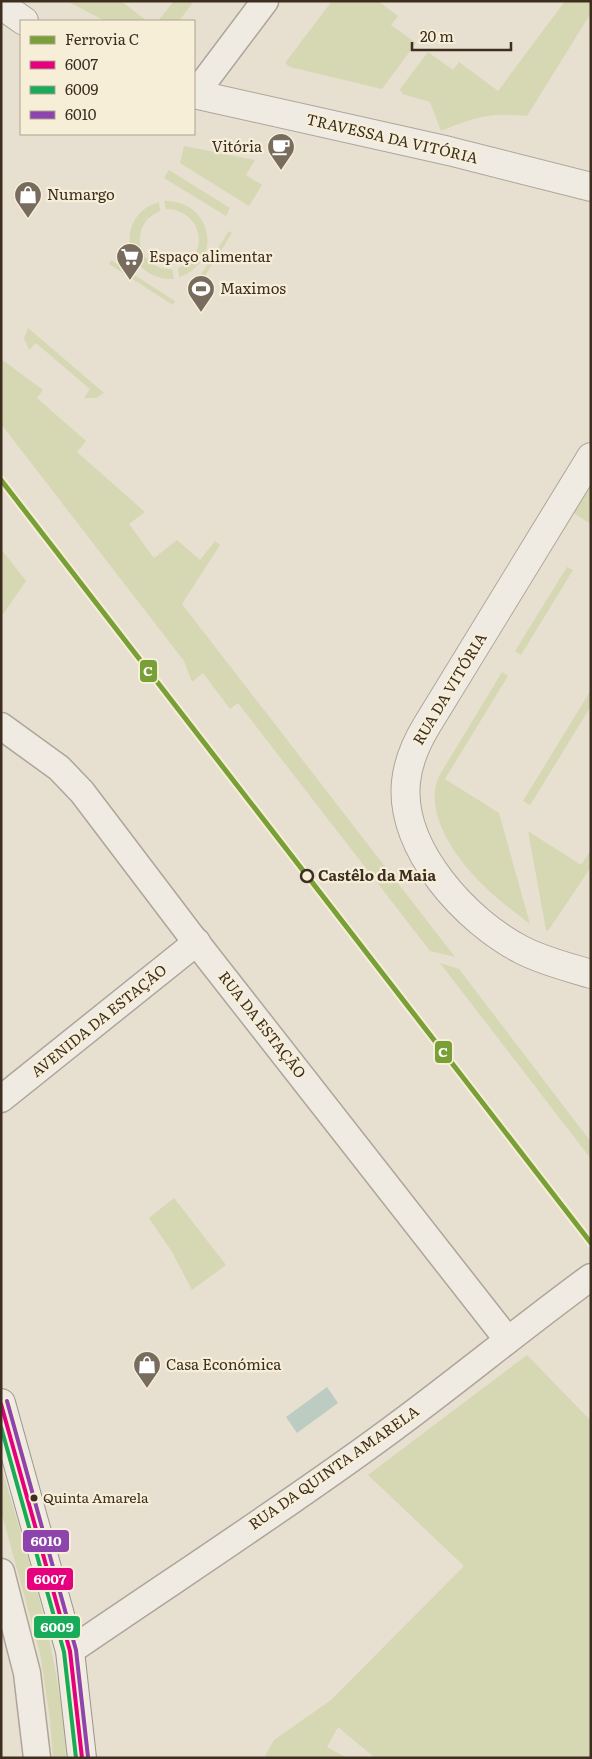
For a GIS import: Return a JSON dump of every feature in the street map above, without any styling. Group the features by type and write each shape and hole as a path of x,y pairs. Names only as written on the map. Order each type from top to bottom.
{"street":[{"path":"195,93 265,1"},
{"path":"1,5 23,20"},
{"name":"TRAVESSA DA VITÓRIA","path":"195,94 450,152 591,187"},
{"name":"RUA DA VITÓRIA","path":"591,457 423,732 412,754 405,784 407,810 413,832 437,875 467,911 492,932 522,950 591,974"},
{"name":"RUA DA ESTAÇÃO","path":"1,726 60,768 82,792 507,1339"},
{"name":"AVENIDA DA ESTAÇÃO","path":"1,1099 197,942"},
{"name":"RUA DA QUINTA AMARELA","path":"70,1651 376,1441 484,1360 507,1339 591,1277"},
{"path":"1,1403 70,1651 82,1758"},
{"path":"1,1572 27,1673 37,1758"}],"green space":[{"path":"67,1 121,1 146,20 103,20"},
{"path":"174,1 194,1 180,20 159,20"},
{"path":"332,1 378,1 398,16 391,25 416,43 382,89 290,67 285,63"},
{"path":"565,1 591,1 591,13 527,116 492,115 463,122 441,131 430,102 402,94 400,89 428,52 453,70 459,62 498,91"},
{"path":"184,146 255,160 246,175 262,185 249,206 180,163"},
{"path":"169,170 230,208 226,216 164,178"},
{"path":"164,201 180,203 193,210 202,220 207,233 207,246 203,259 194,269 179,277 178,268 189,262 196,253 199,244 198,234 195,224 188,216 178,211 166,209"},
{"path":"159,202 160,211 150,217 143,226 140,246 144,255 151,263 160,268 172,269 174,279 157,277 144,270 135,259 130,247 130,233 135,220 144,209"},
{"path":"229,231 232,233 193,295 189,293"},
{"path":"111,260 175,301 173,305 109,264"},
{"path":"28,328 104,393 96,398 84,398 90,389 36,343 29,350 24,338"},
{"path":"1,359 43,390 37,398 86,441 77,452 145,512 129,524 154,558 177,540 200,560 215,541 220,545 182,604 455,957 430,951 238,703 230,709 203,673 192,682 184,661 1,424"},
{"path":"591,485 591,524 573,513"},
{"path":"1,549 26,581 1,617"},
{"path":"567,567 573,570 521,655 515,651"},
{"path":"502,672 508,676 445,779 499,813 530,924 490,892 464,864 446,836 439,821 435,805 435,790 439,776"},
{"path":"591,690 591,706 530,805 523,801"},
{"path":"528,831 581,865 591,850 591,867 548,931 546,930"},
{"path":"440,963 459,969 591,1142 591,1159"},
{"path":"174,1198 226,1265 192,1290 172,1252 149,1218"},
{"path":"527,1355 591,1421 591,1758 375,1758 338,1727 327,1747 347,1758 264,1758 274,1740 331,1700 464,1566 368,1475"},
{"path":"1,1466 33,1574 51,1647 63,1720 66,1758 53,1758 50,1720 40,1653 1,1511"}],"shaded area":[{"path":"327,1387 338,1403 297,1433 286,1417"}],"rail line":[{"name":"C","path":"1,480 591,1243"}],"transit line":[{"name":"6010","path":"7,1401 76,1650 88,1757"},
{"name":"6007","path":"1,1404 70,1651 82,1758"},
{"name":"6009","path":"1,1427 64,1652 76,1758"}],"place":[{"name":"Vitória","path":"281,171"},
{"name":"Numargo","path":"28,219"},
{"name":"Espaço alimentar","path":"130,281"},
{"name":"Maximos","path":"201,313"},
{"name":"Castêlo da Maia","path":"307,876"},
{"name":"Casa Económica","path":"147,1389"},
{"name":"Quinta Amarela","path":"34,1498"}]}
